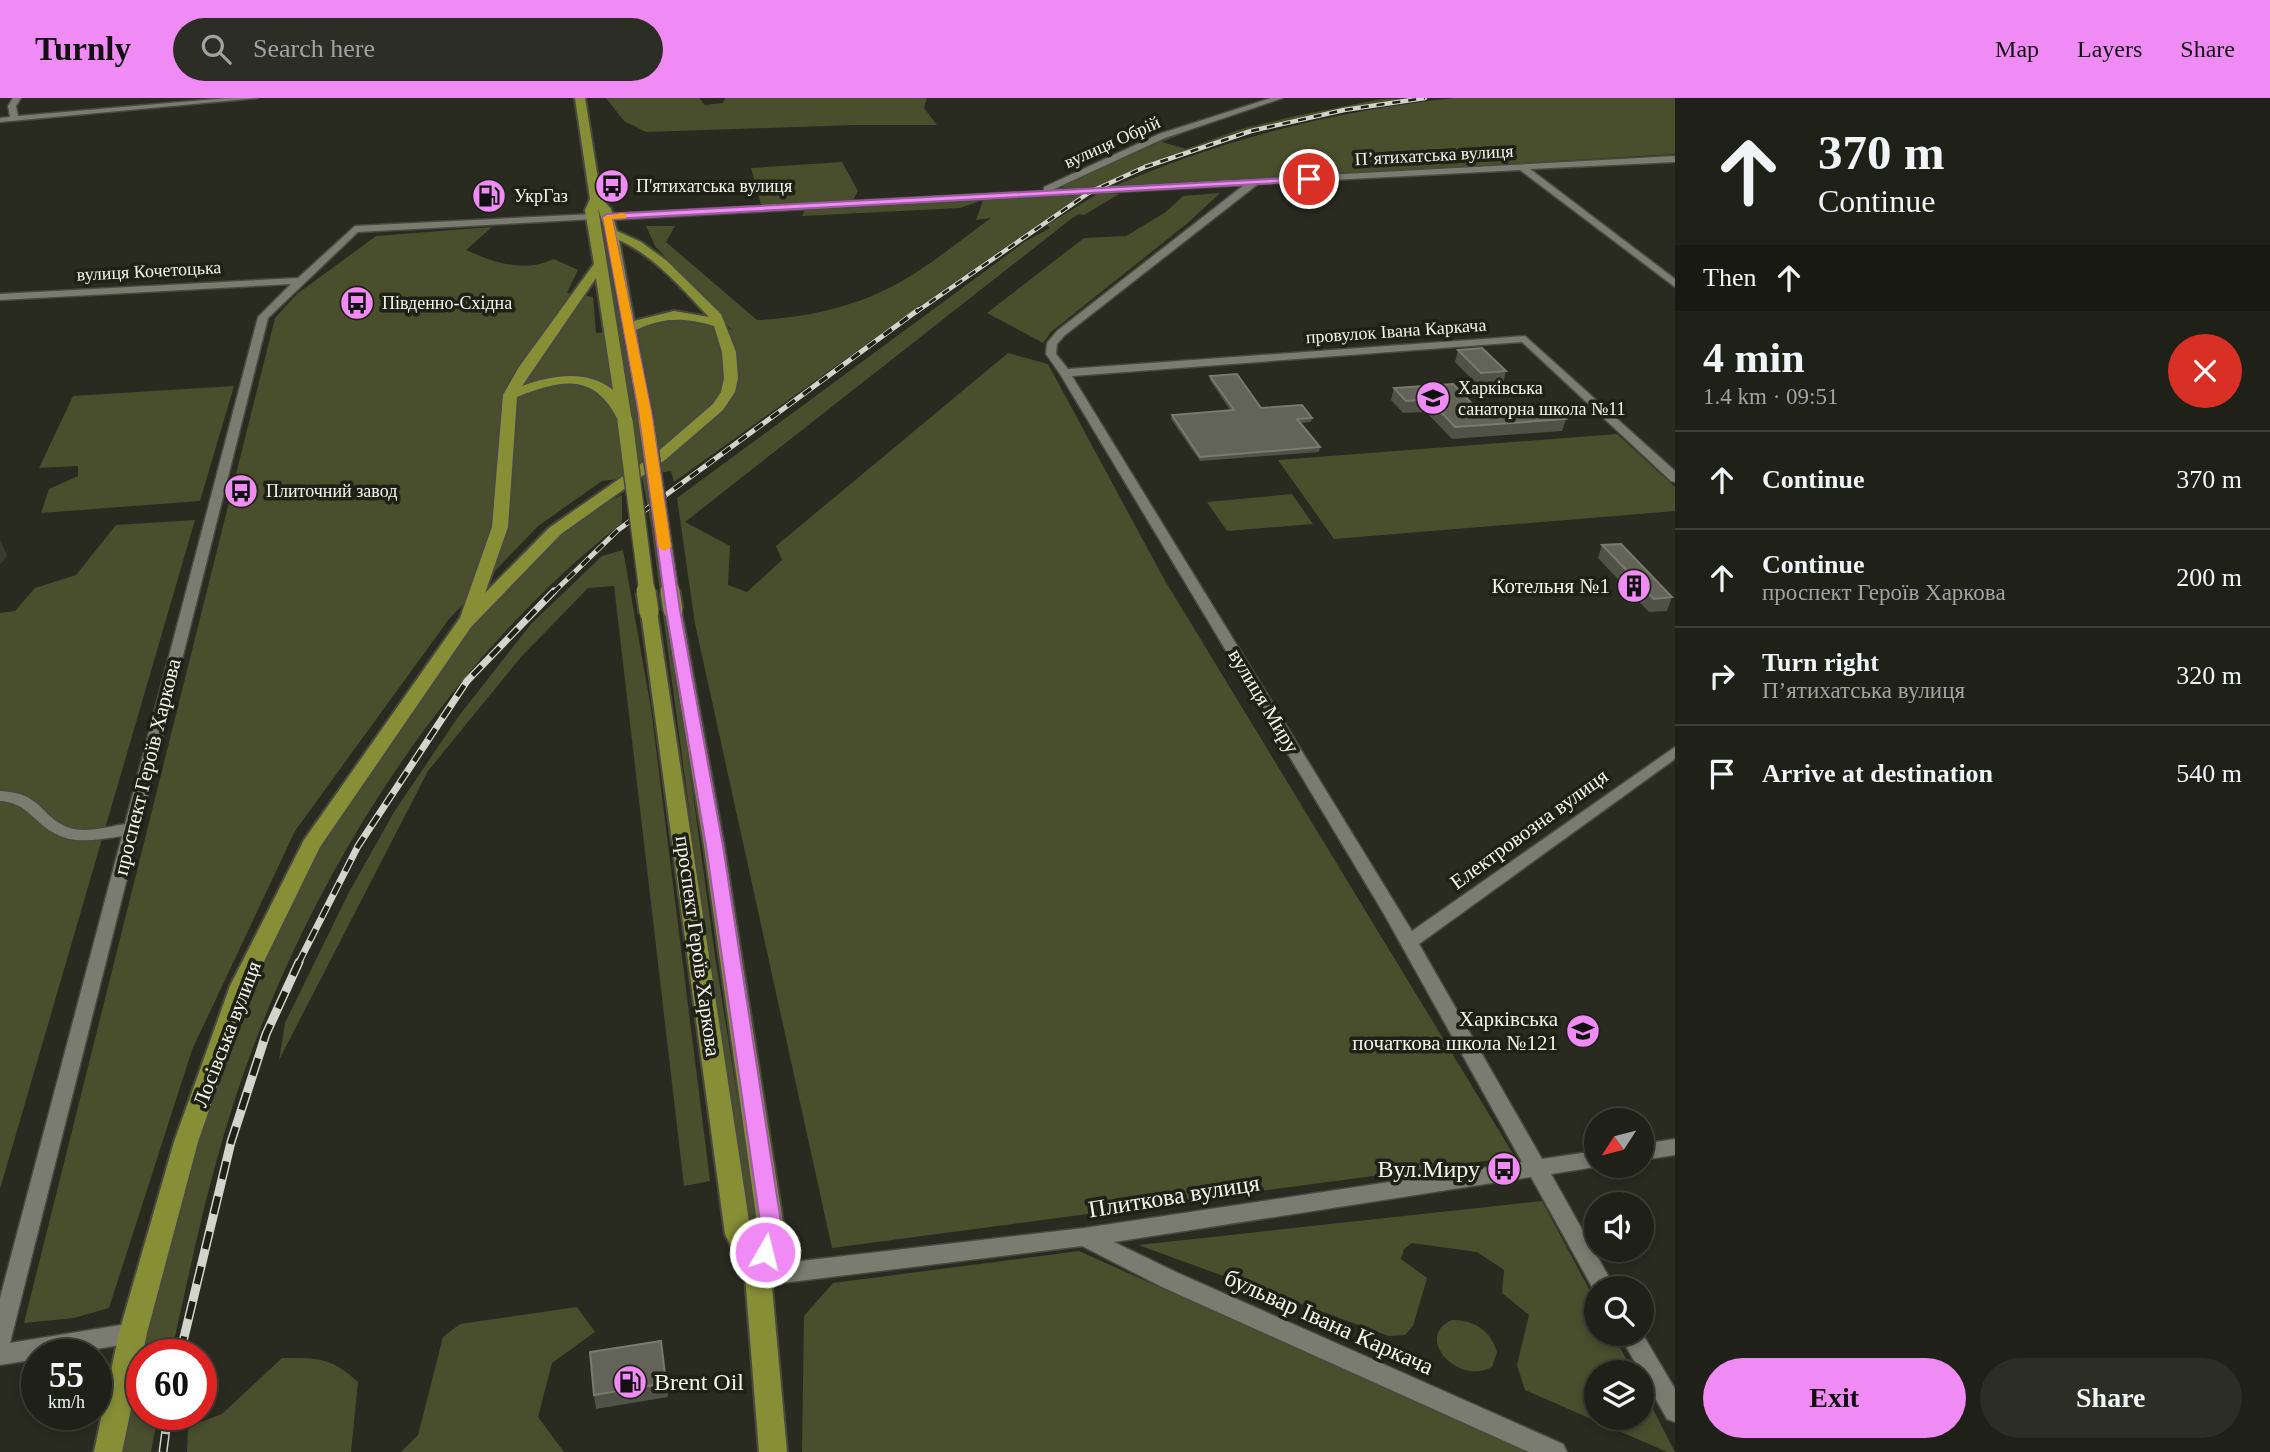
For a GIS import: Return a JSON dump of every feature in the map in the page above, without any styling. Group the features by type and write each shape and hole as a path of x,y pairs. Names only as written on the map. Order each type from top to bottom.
{"main road":[{"path":"580,98 596,200 591,210 598,266 624,416"},
{"path":"596,200 605,209 612,233 630,328 659,316 676,314 696,315 720,324"},
{"name":"П’ятихатська вулиця","path":"592,218 607,217"},
{"path":"466,622 555,531 660,457 718,407 728,392 731,378 729,352 718,317 663,264 637,244 612,233"},
{"path":"466,622 500,527 510,395 526,367 598,266"},
{"name":"проспект Героїв Харкова","path":"630,328 673,610 714,846 771,1229 758,1276 773,1452"},
{"path":"510,395 544,383 569,380 597,385 605,390 624,416"},
{"name":"проспект Героїв Харкова","path":"624,416 649,612 738,1234 758,1276"},
{"name":"Лосівська вулиця","path":"108,1452 133,1333 186,1142 241,986 311,845 466,622"}],"street":[{"path":"0,113 14,109 254,98"},
{"name":"вулиця Обрій","path":"1039,193 1162,136 1279,98"},
{"path":"0,106 14,109"},
{"path":"0,120 14,109"},
{"name":"П’ятихатська вулиця","path":"607,217 1675,159"},
{"path":"1521,167 1675,284"},
{"name":"вулиця Миру","path":"1256,183 1244,189 1061,333 1052,343 1051,354 1409,942 1597,1276"},
{"name":"П’ятихатська вулиця","path":"355,229 592,218"},
{"name":"проспект Героїв Харкова","path":"0,1341 263,317 355,229"},
{"name":"вулиця Кочетоцька","path":"0,297 300,281"},
{"name":"провулок Івана Каркача","path":"1065,373 1525,339 1675,478"},
{"name":"Електровозна вулиця","path":"1409,942 1675,752"},
{"path":"0,796 13,795 30,802 60,830 78,835 131,829"},
{"path":"1654,1150 1675,1147"},
{"name":"Плиткова вулиця","path":"758,1276 1083,1237 1584,1161"},
{"name":"бульвар Івана Каркача","path":"1083,1237 1170,1280 1555,1452"},
{"path":"0,1355 133,1333"},
{"path":"1637,1346 1675,1411"}],"green space":[{"path":"606,98 699,98 705,105 723,103 725,98 927,98 924,108 937,125 646,132 624,121"},
{"path":"1420,98 1321,114 1256,129 1192,148 1096,187 1070,190 1061,186 1191,128 1194,129 1162,142 1186,149 1241,129 1295,116 1382,99"},
{"path":"1455,98 1675,98 1675,154 1110,188 1193,155 1279,130 1366,110"},
{"path":"842,162 858,191 852,202 762,208 751,168"},
{"path":"1099,193 1119,194 1084,215 1079,214 1071,219 685,522 730,546 728,585 747,592 782,560 776,546 1008,353 1048,364 1164,579 1515,1157 832,1248 695,624 677,498 1026,241 1050,228 1047,225"},
{"path":"1220,193 1189,222 1051,332 1043,343 987,313 1084,238 1126,236 1166,212 1183,196"},
{"path":"1083,194 914,310 674,482 671,471 646,475 674,655 715,956 757,1221 750,1222 709,957 651,525 642,476 602,481 538,526 449,619 295,831 192,1050 109,1308 74,1318 24,1323 275,318 297,294 376,236 492,227 466,250 510,265 532,265 554,259 578,270 567,293 593,297 596,333 618,331 602,229 606,229 622,330 678,320 732,330 655,246 646,226 675,226 666,242 757,320 776,319 832,309 885,290 925,267 991,218 976,220 983,200 960,208 802,216 805,209"},
{"path":"234,386 200,501 41,513 49,489 78,476 78,466 39,468 73,396"},
{"path":"1617,434 1675,487 1675,511 1334,539 1278,460"},
{"path":"1292,494 1313,524 1227,531 1207,502"},
{"path":"622,495 622,523 551,584 486,653 425,728 371,809 322,893 280,980 245,1069 210,1183 174,1339 144,1339 158,1267 253,962 301,875 452,647 557,534 594,509"},
{"path":"195,520 0,1189 0,613 15,611 35,588 76,575 116,525"},
{"path":"623,550 651,708 710,1181 684,1186 614,586 588,588 521,657 428,771 279,1060 285,1023 348,894 394,812 458,717 531,624 602,556"},
{"path":"1542,1201 1584,1280 1584,1346 1619,1346 1627,1360 1584,1360 1584,1416 1525,1390 1517,1365 1529,1315 1502,1293 1504,1270 1477,1252 1412,1243 1404,1249 1401,1259 1427,1278 1413,1326 1405,1335 1389,1336 1138,1245"},
{"path":"1079,1251 1527,1452 802,1452 804,1316 833,1283"},
{"path":"577,1307 595,1332 552,1363 538,1417 564,1452 401,1452 418,1435 443,1337 460,1324"},
{"path":"1452,1320 1475,1325 1491,1338 1497,1352 1492,1367 1479,1371 1466,1370 1445,1357 1437,1337 1441,1328"},
{"path":"282,1358 305,1358 332,1363 358,1382 351,1452 187,1452 188,1430 217,1430 217,1416"},
{"path":"1654,1411 1675,1452 1667,1452 1617,1430 1654,1430"},
{"path":"126,1427 126,1430 155,1430 151,1452 121,1452"}],"building":[{"path":"1482,348 1506,371 1481,373 1458,350"},
{"path":"1237,374 1261,408 1302,405 1312,418 1297,419 1320,447 1200,457 1172,415 1234,410 1210,376"},
{"path":"1453,384 1481,413 1555,407 1566,419 1455,427 1429,399 1406,401 1394,388"},
{"path":"1621,544 1672,597 1654,599 1602,545"},
{"name":"Brent Oil","path":"661,1341 666,1383 594,1395 590,1352"}],"railway":[{"path":"916,312 1090,192 1145,167 1251,131 1344,110 1425,98"},
{"path":"553,593 618,530 918,310"},
{"path":"299,962 358,846 467,681 554,591"},
{"path":"184,1339 231,1142 266,1034 299,962"},
{"path":"163,1452 166,1430"}],"slow traffic":[{"path":"622,216 607,217 617,257 645,411 664,547"}],"place":[{"name":"П'ятихатська вулиця","path":"612,186"},
{"name":"УкрГаз","path":"489,196"},
{"name":"Південно-Східна","path":"357,303"},
{"name":"Харківська санаторна школа №11","path":"1433,398"},
{"name":"Плиточний завод","path":"241,491"},
{"name":"Котельня №1","path":"1634,586"},
{"name":"Харківська початкова школа №121","path":"1583,1031"},
{"name":"Вул.Миру","path":"1504,1169"},
{"name":"Brent Oil","path":"630,1382"}],"route":[{"path":"765,1252 771,1229 714,846 673,610 645,411 617,257 607,217 1309,179"}]}
